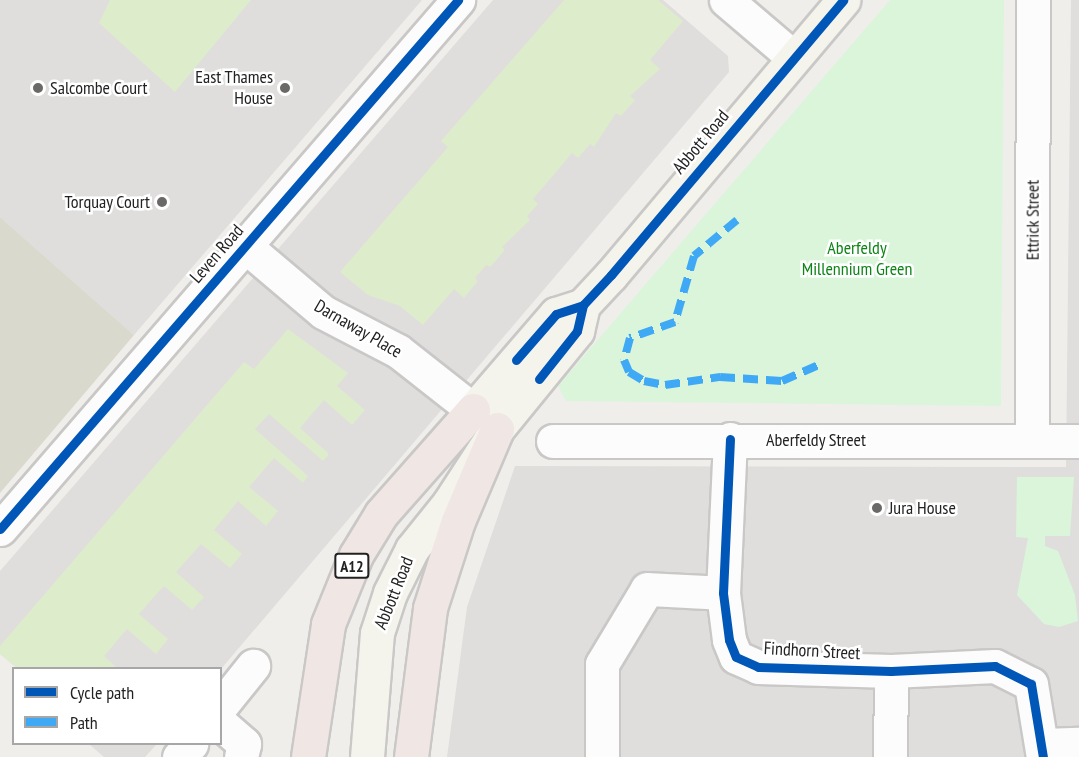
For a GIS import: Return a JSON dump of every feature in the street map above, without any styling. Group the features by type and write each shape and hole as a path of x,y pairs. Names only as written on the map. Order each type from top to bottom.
{"highway":[{"name":"A12","path":"308,757 328,624 356,555 381,514 485,420"},
{"path":"411,757 430,608 458,520 485,420"}],"main road":[{"name":"Abbott Road","path":"367,757 378,633 390,593 412,549 449,503 485,420 556,314 583,305 843,0"}],"street":[{"name":"Leven Road","path":"0,529 458,0"},
{"path":"726,0 793,57"},
{"name":"Ettrick Street","path":"1032,441 1033,0"},
{"name":"Darnaway Place","path":"245,246 323,312 398,351 485,420"},
{"name":"Aberfeldy Street","path":"553,441 730,439 1079,441"},
{"name":"Findhorn Street","path":"730,439 723,593 729,640 736,657 758,667 891,671 995,666 1031,684 1043,751"},
{"path":"602,757 602,664 647,589 723,593"},
{"path":"222,705 253,666"},
{"path":"890,757 891,671"},
{"path":"222,725 244,744 242,757"},
{"path":"1043,751 1079,744"},
{"path":"179,757 190,745"}],"shaded area":[{"path":"0,0 422,0 134,335 0,217"},
{"path":"493,0 663,0 728,56 729,72 222,668 16,667 0,654 0,571"},
{"path":"1071,0 1079,0 1079,757 447,757 467,607 515,466 1066,467"},
{"path":"0,217 134,335 0,493"},
{"path":"90,745 156,745 145,757 104,757"}],"green space":[{"path":"110,0 251,0 175,92 99,23"},
{"path":"564,0 658,0 683,21 650,60 660,69 630,96 635,100 621,116 616,113 594,147 590,144 578,158 572,153 533,199 538,204 527,216 530,220 502,247 505,250 490,267 486,265 475,278 478,281 464,298 454,289 423,325 400,306 368,295 340,272 448,147 441,141"},
{"name":"Aberfeldy Millennium Green","path":"890,0 1004,0 1001,406 566,401 558,386"},
{"path":"288,329 348,373 337,386 365,410 352,425 324,400 300,428 329,454 323,461 269,414 255,429 308,476 303,483 274,458 249,487 278,511 266,526 238,501 214,530 242,554 230,568 201,544 176,572 204,597 192,610 164,586 139,614 168,639 156,654 127,629 104,656 116,667 16,667 0,654 0,646 244,362 254,369"},
{"path":"1017,477 1074,477 1070,536 1045,536 1045,546 1058,551 1075,595 1078,621 1059,627 1044,624 1017,595 1028,538 1016,537"}],"marked path":[{"path":"737,220 694,256 675,322 630,338 624,360 629,372 644,381 665,385 720,377 782,381 821,364"}],"cycle path":[{"path":"0,529 458,0"},
{"path":"516,360 556,314 583,305 611,275 843,0"},
{"path":"539,379 577,331 583,305"},
{"path":"730,439 723,593 729,640 736,657 758,667 891,671 995,666 1031,684 1043,757"}],"place":[{"name":"Salcombe Court","path":"38,88"},
{"name":"East Thames House","path":"285,88"},
{"name":"Torquay Court","path":"162,202"},
{"name":"Jura House","path":"877,508"}]}
